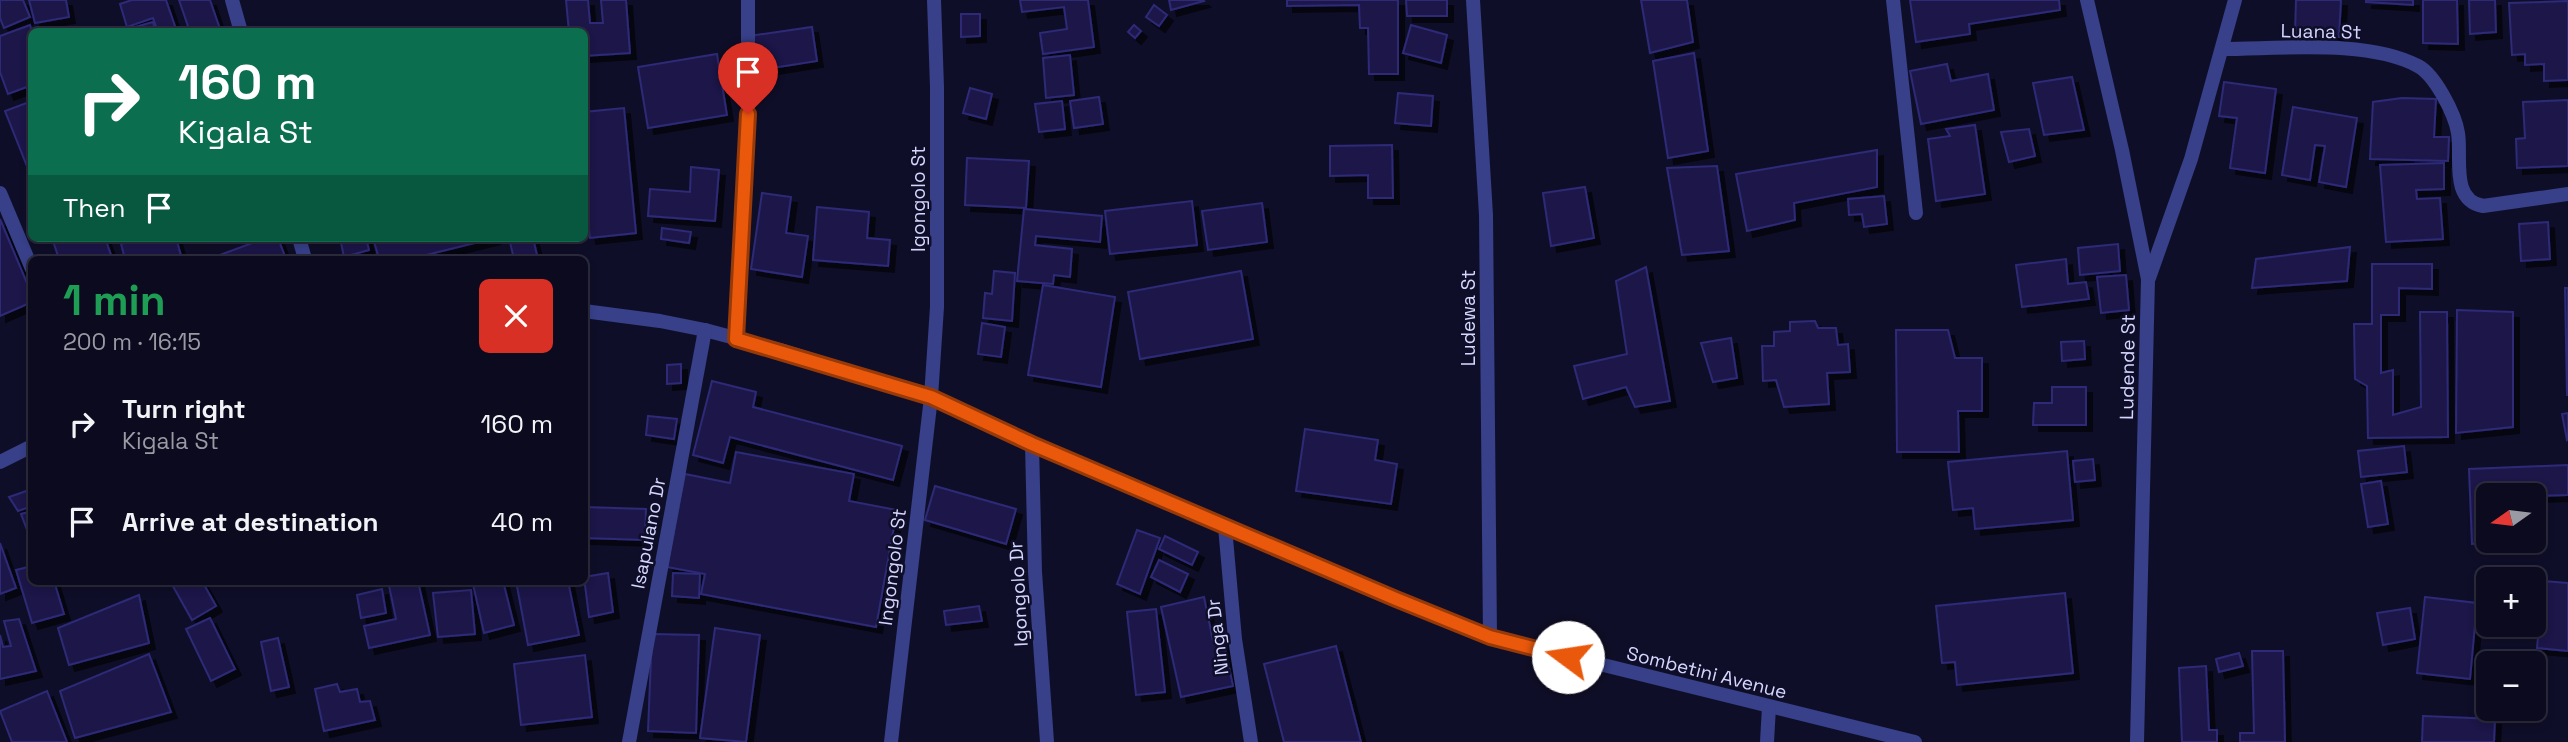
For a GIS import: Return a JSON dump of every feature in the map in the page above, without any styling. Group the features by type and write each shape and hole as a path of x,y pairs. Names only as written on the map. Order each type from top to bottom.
{"street":[{"path":"232,0 240,28"},
{"path":"736,339 748,139 748,0"},
{"name":"Igongolo St","path":"931,397 937,307 937,87 934,0"},
{"name":"Ludewa St","path":"1473,0 1486,215 1490,637"},
{"path":"1893,0 1916,213"},
{"name":"Ludende St","path":"2087,0 2122,150 2148,279 2137,742"},
{"path":"2148,279 2191,159 2235,0"},
{"name":"Luana St","path":"2222,50 2362,49 2397,57 2420,67 2435,84 2453,113 2458,133 2460,178 2467,198 2474,205 2568,194"},
{"path":"0,193 28,259"},
{"name":"Sombetini Avenue","path":"588,312 705,330 931,397 1032,444 1225,527 1490,637 1915,742"},
{"name":"Isapulano Dr","path":"629,742 705,330"},
{"name":"Ingongolo St","path":"891,742 931,397"},
{"name":"Igongolo Dr","path":"1032,444 1035,572 1046,742"},
{"path":"0,462 28,448"},
{"name":"Ninga Dr","path":"1225,527 1235,639 1251,742"},
{"path":"1767,742 1769,707"}],"building":[{"path":"0,0 23,0 30,17 4,28 0,18"},
{"path":"29,0 66,0 69,17 35,23"},
{"path":"132,0 166,0 176,28 157,28 153,18 127,27 120,4"},
{"path":"179,0 210,0 220,28 189,28"},
{"path":"566,0 588,0 590,23 603,23 601,0 626,0 630,53 588,56 588,28 569,28"},
{"path":"1020,0 1088,0 1094,47 1043,54 1040,33 1067,29 1064,7 1022,12"},
{"path":"1169,0 1203,0 1204,1 1171,10"},
{"path":"1287,0 1398,0 1398,74 1369,74 1368,28 1360,28 1359,5 1287,6"},
{"path":"1406,0 1447,0 1447,16 1407,16"},
{"path":"1641,0 1687,0 1693,42 1650,53"},
{"path":"1910,0 2059,0 2060,10 1969,24 1970,34 1916,42"},
{"path":"2296,0 2341,0 2339,37 2295,34"},
{"path":"2413,0 2413,5 2366,2"},
{"path":"2423,0 2457,0 2458,44 2423,43"},
{"path":"2469,0 2495,0 2496,32 2470,34"},
{"path":"2568,1 2568,80 2544,81 2544,64 2525,65 2525,54 2512,55 2509,3"},
{"path":"1154,5 1167,15 1159,26 1146,17"},
{"path":"961,14 980,14 980,36 961,37"},
{"path":"153,22 155,28 132,28"},
{"path":"30,25 28,86 8,94 0,72 0,36"},
{"path":"1134,25 1141,31 1135,38 1128,32"},
{"path":"1411,25 1447,35 1441,63 1403,53"},
{"path":"812,27 817,61 754,71 749,36"},
{"path":"1694,53 1708,151 1668,158 1653,61"},
{"path":"717,54 727,115 648,128 638,67"},
{"path":"1070,55 1074,95 1046,98 1043,58"},
{"path":"1947,64 1951,81 1988,74 1994,110 1921,124 1910,71"},
{"path":"2072,77 2084,130 2044,135 2033,83"},
{"path":"2224,82 2276,89 2265,173 2230,168 2237,118 2219,116"},
{"path":"970,88 992,94 986,119 963,113"},
{"path":"1398,93 1433,96 1431,126 1395,123"},
{"path":"1099,97 1103,124 1074,128 1070,101"},
{"path":"2402,98 2436,99 2434,137 2449,137 2448,161 2370,159 2373,102"},
{"path":"2568,100 2568,166 2517,168 2516,139 2525,138 2523,102"},
{"path":"1062,101 1065,129 1039,132 1035,104"},
{"path":"28,102 28,169 5,111"},
{"path":"2293,107 2357,118 2346,187 2319,182 2325,146 2315,145 2310,180 2282,175"},
{"path":"624,108 636,233 590,238 588,112"},
{"path":"1975,125 1985,194 1936,201 1928,139 1950,136 1946,129"},
{"path":"2029,129 2035,156 2009,162 2001,132"},
{"path":"1392,145 1393,198 1368,198 1368,175 1330,176 1330,146"},
{"path":"1877,150 1877,187 1794,203 1795,220 1747,231 1736,174"},
{"path":"967,158 1029,161 1026,208 965,205"},
{"path":"2444,163 2444,189 2416,190 2417,199 2440,198 2443,239 2386,242 2380,165"},
{"path":"1717,166 1729,251 1682,255 1667,168"},
{"path":"691,167 719,170 715,221 648,216 650,189 690,192"},
{"path":"1585,187 1594,238 1551,246 1543,193"},
{"path":"762,193 791,197 786,233 808,236 802,277 751,269"},
{"path":"1884,196 1887,224 1864,227 1862,214 1849,215 1848,199"},
{"path":"1192,201 1197,245 1110,254 1105,211"},
{"path":"1262,203 1267,242 1208,250 1202,211"},
{"path":"817,207 869,212 867,238 890,240 888,266 813,260"},
{"path":"1024,209 1102,216 1100,242 1036,236 1035,245 1072,249 1070,277 1054,275 1053,284 1017,281"},
{"path":"0,219 28,286 28,304 0,316"},
{"path":"2548,222 2550,259 2521,261 2519,224"},
{"path":"662,228 691,232 689,243 661,239"},
{"path":"53,242 106,242 111,255 108,256 58,256"},
{"path":"177,242 181,256 124,256 121,244"},
{"path":"255,242 280,242 285,256 217,256"},
{"path":"341,242 367,242 369,250 344,256"},
{"path":"374,242 479,242 422,256 378,256"},
{"path":"510,242 534,242 537,255 513,256"},
{"path":"2118,244 2120,271 2080,275 2078,248"},
{"path":"2350,247 2347,281 2252,288 2256,259"},
{"path":"2066,259 2068,284 2086,282 2089,299 2022,307 2016,265"},
{"path":"2372,264 2432,264 2432,289 2399,288 2399,315 2381,315 2381,373 2393,370 2393,415 2421,407 2420,312 2447,312 2448,437 2368,438 2367,386 2355,379 2354,324 2372,324"},
{"path":"1646,267 1670,401 1635,407 1626,387 1583,399 1574,366 1627,354 1616,281"},
{"path":"994,271 1015,273 1012,321 983,318 985,293 992,294"},
{"path":"1241,271 1253,339 1140,359 1128,292"},
{"path":"2126,275 2129,310 2101,313 2097,277"},
{"path":"1043,285 1115,297 1101,387 1028,375"},
{"path":"2565,288 2568,288 2568,395 2567,395"},
{"path":"2457,310 2513,312 2513,427 2456,433"},
{"path":"1815,321 1818,328 1836,328 1838,345 1848,344 1850,372 1827,373 1829,404 1784,407 1776,380 1763,381 1762,346 1774,346 1774,332 1790,331 1790,322"},
{"path":"982,323 1005,327 1001,357 978,354"},
{"path":"1896,330 1948,330 1955,358 1982,358 1982,411 1958,411 1959,452 1897,452"},
{"path":"1731,338 1737,378 1713,382 1701,343"},
{"path":"2084,341 2085,359 2062,361 2061,342"},
{"path":"681,364 681,383 667,384 667,365"},
{"path":"712,381 756,392 753,407 902,446 893,480 730,437 723,463 693,455"},
{"path":"2052,387 2086,387 2086,425 2033,425 2034,403 2052,403"},
{"path":"2568,413 2568,439 2567,440 2562,414"},
{"path":"648,416 677,419 674,439 646,435"},
{"path":"1305,429 1378,440 1375,460 1397,464 1391,504 1296,491"},
{"path":"2404,446 2407,472 2361,477 2358,451"},
{"path":"2067,451 2073,520 1975,529 1973,508 1953,510 1948,462"},
{"path":"736,452 854,474 849,501 897,510 876,627 701,594 705,574 667,567 685,474 730,483"},
{"path":"2093,459 2095,480 2075,482 2073,461"},
{"path":"2568,465 2568,495 2546,496 2546,483 2476,483 2476,544 2472,544 2469,469"},
{"path":"2381,481 2388,524 2368,527 2361,484"},
{"path":"935,486 1016,509 1006,544 925,520"},
{"path":"28,490 28,507 18,511 9,497"},
{"path":"588,507 646,509 645,540 588,538"},
{"path":"28,512 28,532 21,514"},
{"path":"1137,530 1160,538 1140,594 1117,584"},
{"path":"1165,536 1198,552 1192,565 1159,549"},
{"path":"0,543 16,588 0,594"},
{"path":"1159,560 1188,574 1180,592 1151,577"},
{"path":"28,567 28,585 55,585 64,614 32,623 16,570"},
{"path":"608,573 613,612 589,617 585,585 588,585 588,576"},
{"path":"673,573 700,574 699,598 672,596"},
{"path":"2546,581 2568,583 2568,651 2537,648 2538,637 2546,637"},
{"path":"172,585 204,585 216,606 192,620"},
{"path":"389,585 419,585 430,635 369,648 364,626 396,619"},
{"path":"473,585 504,585 514,625 484,633"},
{"path":"517,585 569,585 579,635 528,645"},
{"path":"382,589 386,613 361,618 357,595"},
{"path":"471,590 475,634 438,637 433,593"},
{"path":"2065,593 2073,673 1957,685 1955,662 1942,663 1936,606"},
{"path":"139,595 149,643 69,665 58,628"},
{"path":"1204,597 1213,641 1223,639 1233,686 1181,697 1161,607"},
{"path":"2425,597 2476,603 2470,679 2417,673"},
{"path":"979,606 982,621 946,625 944,611"},
{"path":"2410,608 2415,639 2383,645 2377,613"},
{"path":"1156,609 1165,692 1136,695 1127,612"},
{"path":"210,618 235,669 211,681 186,629"},
{"path":"19,619 36,671 0,679 0,635 3,647 11,646 4,621"},
{"path":"715,628 760,635 746,742 700,738"},
{"path":"652,634 699,635 696,733 648,731"},
{"path":"278,638 289,687 271,691 261,642"},
{"path":"1336,646 1361,742 1284,742 1264,664"},
{"path":"2252,651 2283,651 2285,742 2240,742 2240,733 2254,733"},
{"path":"2239,653 2243,666 2219,672 2216,659"},
{"path":"149,654 171,712 75,738 60,691"},
{"path":"585,655 592,717 521,725 514,664"},
{"path":"2206,666 2209,730 2217,730 2217,742 2182,742 2179,668"},
{"path":"337,684 340,692 357,689 360,702 370,701 375,720 324,731 315,689"},
{"path":"47,691 67,742 12,742 0,711"},
{"path":"2423,716 2495,721 2494,742 2422,742"}],"route":[{"path":"748,114 736,339 931,397 1032,444 1396,599 1490,637 1568,657"}]}
